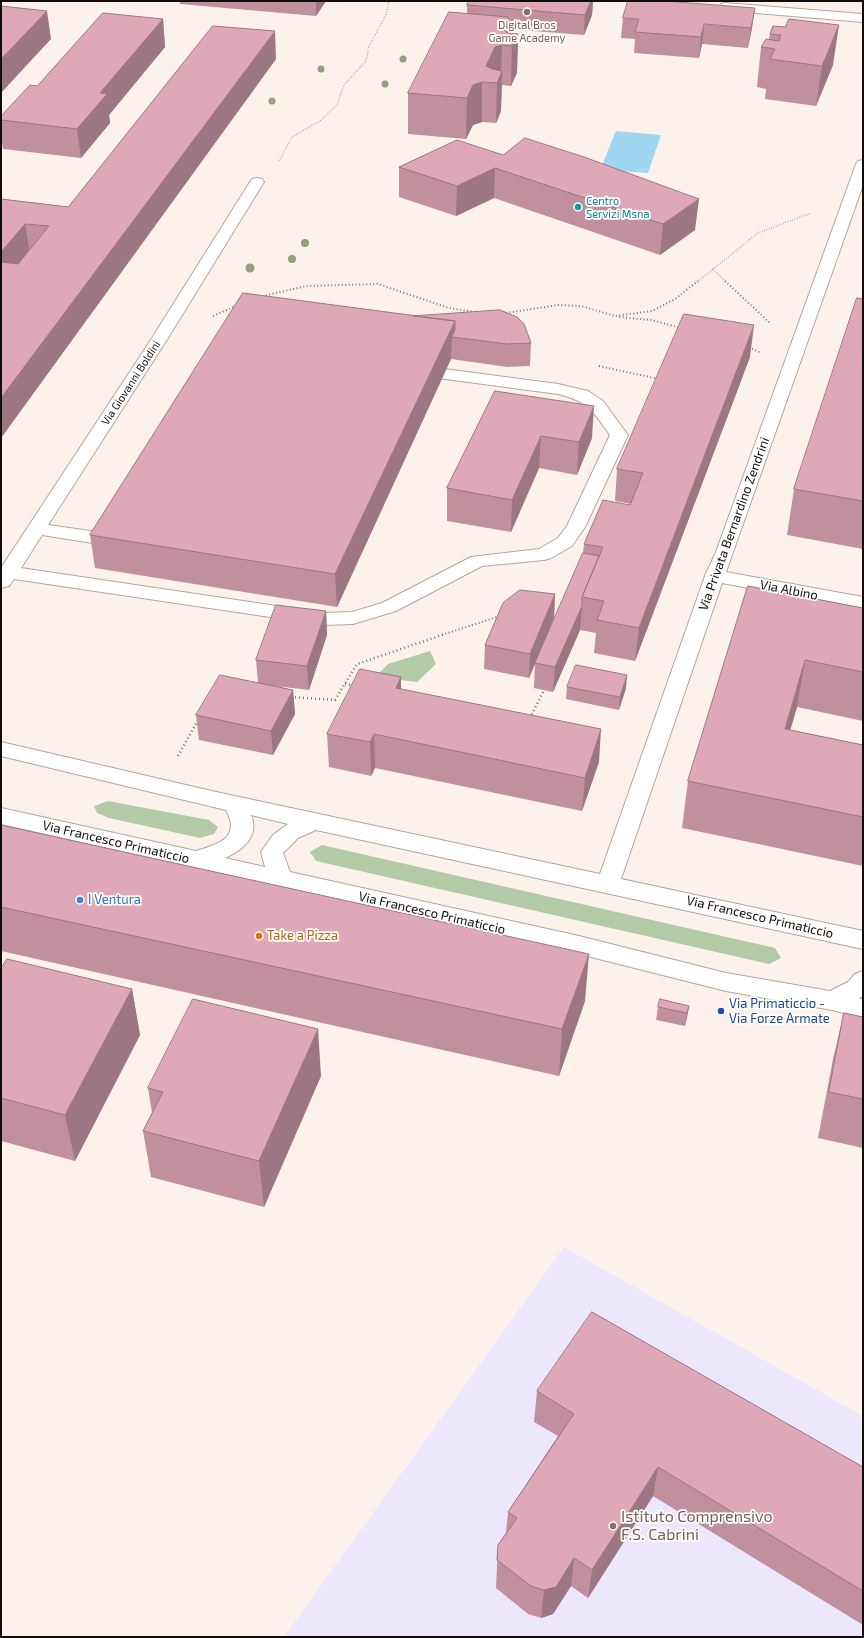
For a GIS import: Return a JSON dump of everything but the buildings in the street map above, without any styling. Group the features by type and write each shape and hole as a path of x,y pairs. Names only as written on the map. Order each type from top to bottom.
{"street":[{"path":"712,6 863,18"},
{"name":"Via Privata Bernardino Zendrini","path":"608,884 715,576 863,164"},
{"name":"Via Giovanni Boldini","path":"5,577 160,338 257,182"},
{"path":"5,577 144,584 263,602 324,620 353,618 389,608 478,561 544,554 565,542 576,527 619,435 608,418 597,405 582,396 558,389 444,374"},
{"path":"36,529 112,540"},
{"name":"Via Albino","path":"715,576 863,604"},
{"name":"Via Francesco Primaticcio","path":"1,749 234,805 608,884 860,943"},
{"path":"194,860 228,848 239,839 244,829 242,815 234,805"},
{"name":"Via Francesco Primaticcio","path":"1,816 579,945 726,982 832,1001 863,1009"},
{"path":"282,879 272,852 280,840 294,829 315,822"},
{"path":"832,1001 856,989 863,980"}],"path":[{"path":"277,166 292,136 320,120 337,105 344,85 366,61 369,46 386,15 388,1"},
{"path":"615,316 652,311 675,299 758,233 815,211"},
{"path":"713,269 774,327"},
{"path":"254,299 306,286 378,284 449,308 480,313"},
{"path":"212,316 239,304"},
{"path":"502,313 558,305 581,306 615,316 651,320 688,330"},
{"path":"746,346 753,348 765,356"},
{"path":"290,697 335,700 358,664 507,614"},
{"path":"345,684 361,687"},
{"path":"529,719 544,690"},
{"path":"177,758 200,718"}],"shaded area":[{"name":"Istituto Comprensivo F.S. Cabrini","path":"564,1247 863,1416 863,1637 284,1637"}],"green space":[{"path":"430,651 436,664 417,682 375,677 388,664"},
{"path":"108,801 209,820 218,827 214,834 200,838 109,818 97,813 94,806"},
{"path":"322,845 775,948 781,958 769,964 316,861 310,852"}],"water":[{"path":"616,131 661,135 648,173 600,170"}],"place":[{"name":"Digital Bros Game Academy","path":"527,12"},
{"name":"Centro Servizi Msna","path":"578,207"},
{"name":"I Ventura","path":"80,900"},
{"name":"Take a Pizza","path":"259,936"},
{"name":"Via Primaticcio - Via Forze Armate","path":"721,1011"},
{"name":"Istituto Comprensivo F.S. Cabrini","path":"613,1526"}]}
